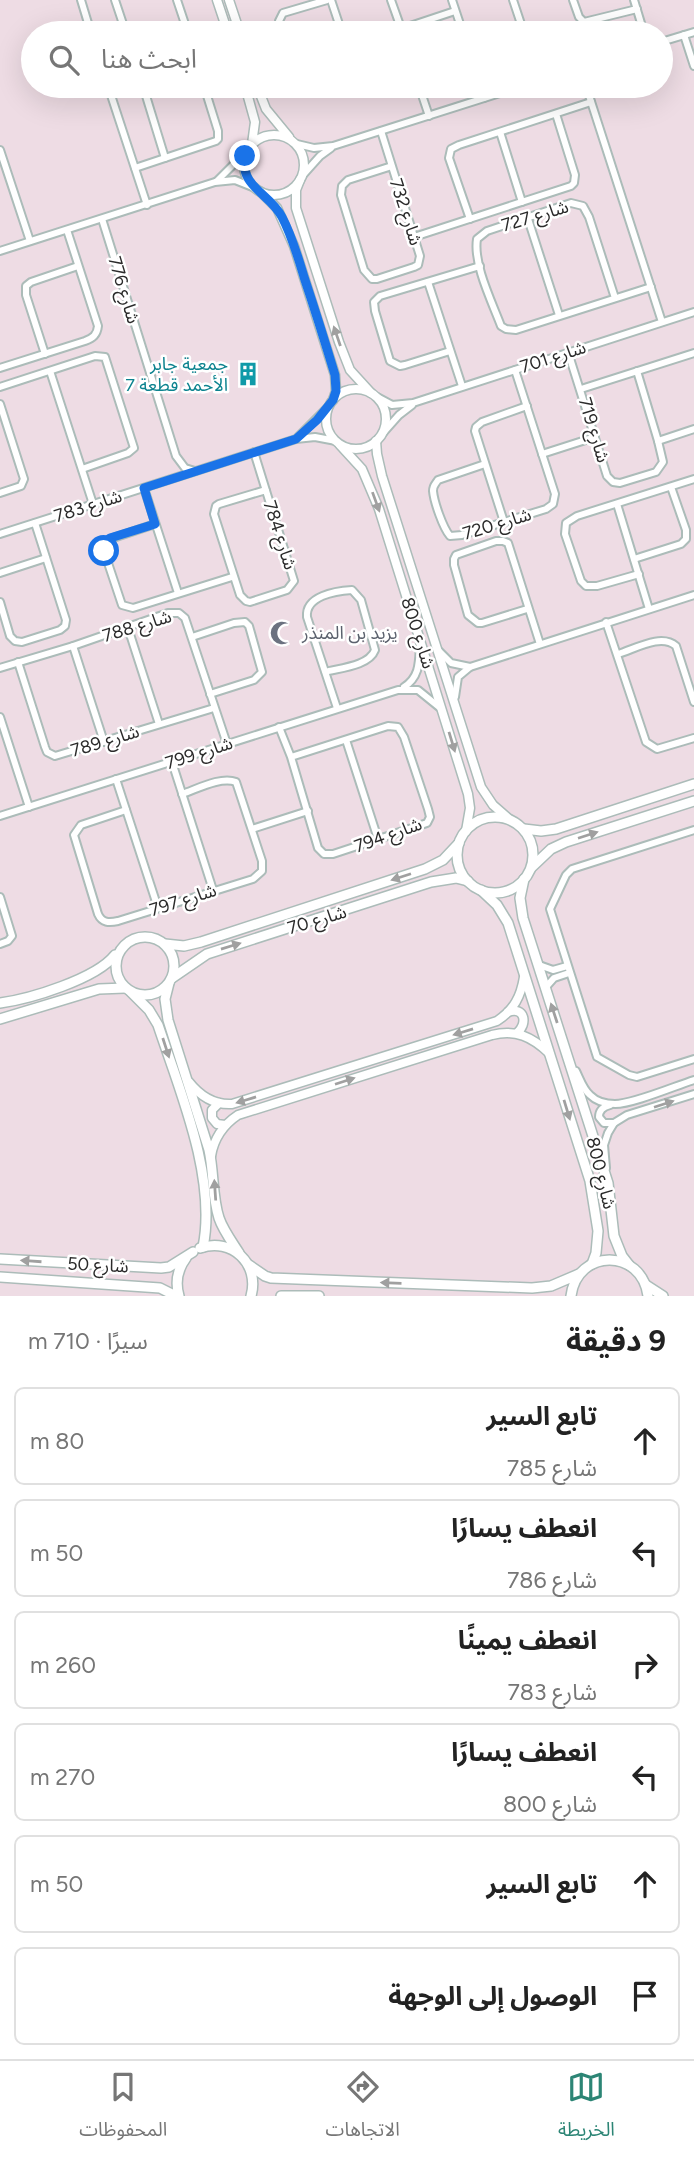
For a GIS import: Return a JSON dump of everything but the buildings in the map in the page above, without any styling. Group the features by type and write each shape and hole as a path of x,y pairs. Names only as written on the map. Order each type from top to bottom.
{"main road":[{"path":"694,784 541,831 524,829 509,819 485,818 466,831 459,843 457,860 468,881 481,890 504,891 512,889 524,879 545,853 557,846 694,801"},
{"path":"524,829 532,845 531,869"},
{"name":"شارع 70","path":"165,944 184,946 201,942 414,873 443,860 459,843"},
{"name":"شارع 70","path":"170,980 207,954 431,882 456,878 468,881"},
{"name":"شارع 800","path":"524,879 520,907 608,1184 614,1236 622,1256 646,1285"},
{"name":"شارع 800","path":"481,890 497,905 508,923 590,1181 598,1231 592,1264"},
{"path":"1,1004 93,974 134,938 147,936 165,944 174,963 165,999 166,1012 211,1159 219,1218 239,1253 249,1265 265,1276 282,1279 518,1287 551,1286 579,1274 592,1264 611,1260 629,1265"},
{"path":"122,946 116,957 116,971 121,983 149,1010 158,1025 199,1156 206,1215 203,1247 221,1246 239,1253"},
{"path":"0,1019 99,989 128,990 139,995 156,993 170,980"},
{"name":"شارع 50","path":"0,1259 161,1268 169,1267 203,1247"},
{"path":"178,1296 178,1273 193,1252"},
{"path":"249,1265 253,1278 251,1296"},
{"path":"571,1296 579,1274"},
{"name":"شارع 50","path":"0,1277 160,1288 178,1296"},
{"path":"646,1285 648,1296"},
{"path":"646,1285 663,1296"},
{"path":"281,1296 319,1296"}],"street":[{"path":"81,0 88,21"},
{"path":"115,0 122,21"},
{"path":"177,0 184,21"},
{"path":"217,0 224,21"},
{"path":"229,0 236,21"},
{"path":"279,21 283,13 329,0 337,21"},
{"path":"391,0 398,21"},
{"path":"452,0 459,21"},
{"path":"513,0 520,21"},
{"path":"573,0 583,21"},
{"path":"634,0 640,21"},
{"path":"596,21 636,9"},
{"path":"428,21 455,11"},
{"path":"673,38 694,32"},
{"path":"684,35 694,65"},
{"path":"112,98 146,205"},
{"path":"147,98 165,158"},
{"path":"135,169 212,144 218,139 207,98"},
{"path":"249,98 256,122 244,170 250,183 271,200 282,216 294,246 335,375 336,391 326,425 338,443 359,449 368,447 383,433 386,414 374,395 350,370 296,208 296,190 302,178 304,159 295,143 270,116 262,98"},
{"path":"423,98 429,116"},
{"path":"215,182 250,147 268,135 286,136 295,143 314,148 332,146 484,98"},
{"path":"590,98 662,322"},
{"path":"470,219 449,153 454,147 591,102"},
{"path":"414,236 568,188 574,183 575,175 556,114"},
{"name":"شارع 732","path":"381,131 392,166 414,236 420,256 418,265 414,267 372,279 366,274 341,195 342,186 348,180 392,166"},
{"path":"500,132 522,202"},
{"path":"0,251 215,182 235,180 268,194 283,194 290,191 332,146"},
{"path":"0,150 30,242"},
{"name":"شارع 727","path":"615,298 583,206 571,204 482,234 477,239 480,266 501,326 506,329 516,330 652,287"},
{"name":"شارع 776","path":"102,219 176,456 185,468 197,471"},
{"path":"528,219 559,315"},
{"path":"0,368 95,336 98,326 67,230"},
{"path":"45,354 26,295 26,286 78,266"},
{"path":"450,351 400,366 388,358 374,312 374,302 380,296 480,266"},
{"path":"428,282 462,386"},
{"name":"شارع 701","path":"374,395 392,405 413,403 694,312"},
{"name":"شارع 719","path":"568,352 607,476 620,484 660,469 663,462 659,440 637,371"},
{"path":"581,389 693,354 694,363"},
{"path":"0,387 95,356 103,356 108,360 134,448 128,453 82,469"},
{"name":"شارع 720","path":"485,464 438,480 435,484 434,494 450,536 455,537 546,509 553,504 555,494 515,370"},
{"path":"50,371 93,504"},
{"path":"331,403 341,393 351,390 361,390 374,395"},
{"name":"شارع 783","path":"296,439 331,403"},
{"name":"شارع 701","path":"383,433 413,403"},
{"path":"0,404 24,478 21,486 0,493"},
{"path":"504,522 475,432 478,424 527,406"},
{"path":"659,440 694,429"},
{"name":"شارع 783","path":"0,534 296,439 315,437 338,443"},
{"path":"542,454 595,438"},
{"name":"شارع 800","path":"376,441 382,476 481,787 509,819"},
{"name":"شارع 800","path":"338,443 357,462 369,482 470,802 466,831"},
{"name":"شارع 784","path":"254,452 293,576 293,584 287,590 250,602 240,595 232,577 214,519 215,510 219,504 265,490"},
{"path":"639,573 597,586 586,586 581,581 565,534 566,523 571,518 694,479"},
{"path":"634,559 681,544 686,539 686,530 671,487"},
{"path":"144,488 178,593"},
{"path":"617,504 649,609"},
{"path":"0,602 10,636 15,641 22,642 64,629 66,620 35,523"},
{"path":"155,524 110,538 104,544 120,602 125,607 133,608 232,577"},
{"path":"527,609 482,623 472,620 468,615 454,565 456,555 496,541 508,543 540,644"},
{"path":"0,573 46,558"},
{"path":"325,673 364,661 373,655 375,650 361,600 352,590 316,599 308,605 307,617 325,673 337,708"},
{"path":"455,706 456,682 470,667 694,595"},
{"name":"شارع 788","path":"0,668 169,613 179,613 185,618 192,637 227,744"},
{"path":"192,637 234,623 245,622 249,626 262,672 254,680 210,694"},
{"path":"606,622 649,745 661,749 694,738"},
{"path":"128,628 159,724"},
{"path":"618,654 659,640 672,642 676,646 694,702"},
{"path":"398,690 415,678 420,642"},
{"path":"435,645 451,663 470,667"},
{"path":"73,646 104,742"},
{"name":"شارع 789","path":"18,662 47,752 55,756 215,708"},
{"name":"شارع 799","path":"0,816 398,690 418,690 431,698 443,712"},
{"path":"0,717 29,807"},
{"name":"شارع 794","path":"279,727 291,757 318,848 324,854 332,854 427,823 428,809 401,730 392,725 291,757"},
{"path":"346,740 378,839"},
{"path":"172,762 213,890"},
{"path":"116,779 158,908"},
{"name":"شارع 797","path":"126,810 81,825 74,835 100,919 110,923 253,879 262,871 253,829 238,786 232,780 182,794"},
{"path":"253,829 307,811"},
{"path":"694,830 575,868 568,872 550,909 594,1053 599,1060 637,1077 694,1059"},
{"path":"0,897 12,936 0,944"},
{"path":"538,964 550,970 568,969"},
{"path":"545,987 568,969"},
{"path":"188,1082 199,1093 219,1103 236,1103 497,1021 519,997 525,974"},
{"path":"508,1012 516,1010 523,1015 524,1026 517,1033"},
{"path":"211,1159 216,1138 225,1125 238,1115 499,1033 517,1033 535,1040 550,1053"},
{"path":"567,1051 590,1096 612,1104"},
{"path":"614,1123 604,1123 599,1117 602,1108 694,1080"},
{"path":"608,1184 604,1145 614,1123 627,1115 694,1094"},
{"path":"219,1103 213,1108 212,1118 217,1124 225,1125"}],"place":[{"name":"جمعية جابر الأحمد قطعة 7","path":"248,374"},
{"name":"يزيد بن المنذر","path":"282,633"}],"route":[{"path":"104,551 104,544 110,538 155,524 144,488 296,439 317,420 333,400 336,391 335,375 294,246 277,208 246,177 245,156"}]}
